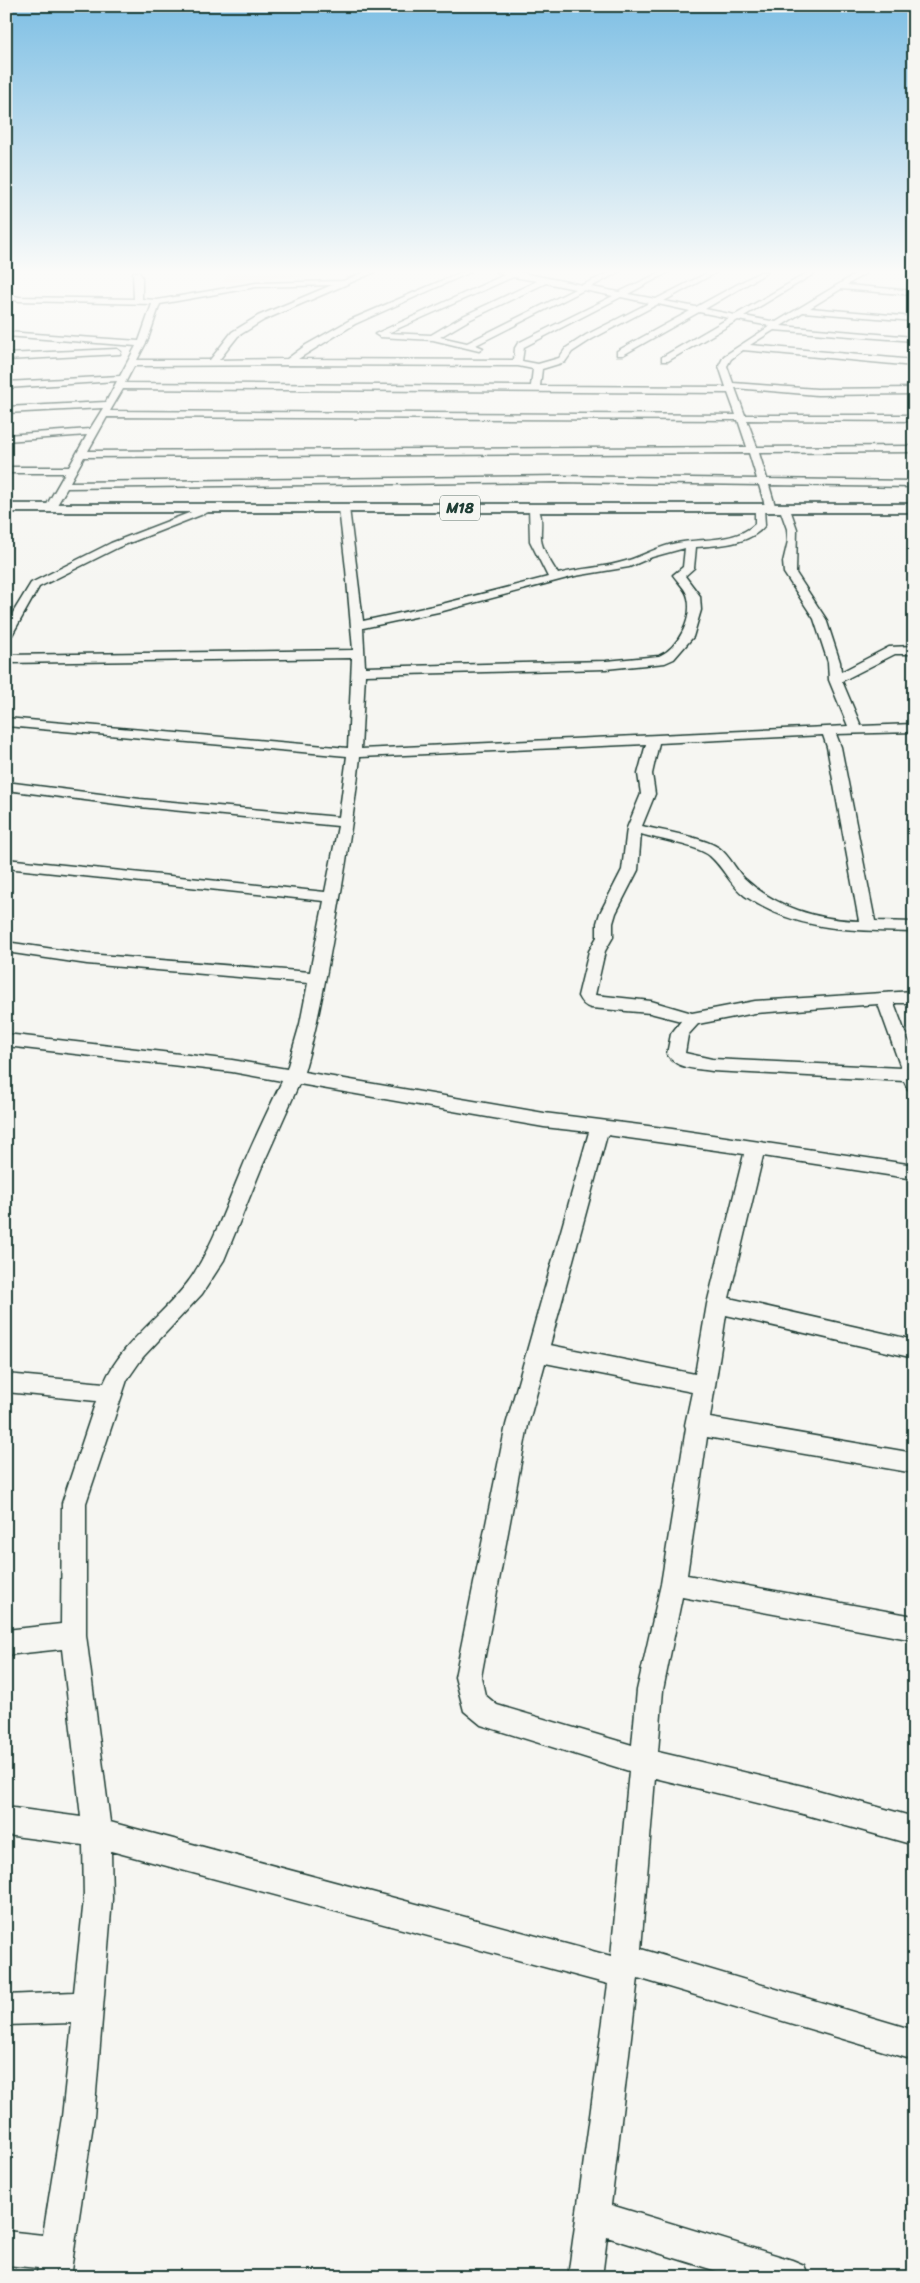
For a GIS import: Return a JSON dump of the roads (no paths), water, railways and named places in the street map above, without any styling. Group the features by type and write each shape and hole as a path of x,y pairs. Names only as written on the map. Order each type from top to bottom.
{"main road":[{"name":"M18","path":"6,508 914,508"}],"street":[{"path":"50,508 124,379"},
{"path":"536,389 537,379"},
{"path":"357,626 443,607 554,578 628,564 657,552 691,544 732,540 753,532 760,525 765,509 764,482 727,379"},
{"path":"6,385 122,382 536,389 730,388 817,392 914,391"},
{"path":"6,410 106,409 283,416 914,418"},
{"path":"6,438 94,432"},
{"path":"82,454 753,449 914,450"},
{"path":"6,470 72,470"},
{"path":"63,485 558,479 914,484"},
{"path":"6,2248 54,2265 78,2117 98,1899 97,1833 73,1635 74,1503 110,1393 118,1375 135,1351 182,1304 207,1272 224,1238 250,1169 294,1075 309,1024 346,822 354,753 359,654 352,568 344,508"},
{"path":"6,635 35,585 115,545 207,509"},
{"path":"533,509 536,517 535,541 554,578"},
{"path":"785,509 792,535 790,573 820,619 834,662 835,680 856,729"},
{"path":"358,671 606,665 661,660 670,656 687,637 693,617 694,596 679,575 688,568 691,544"},
{"path":"835,680 893,650 914,650"},
{"path":"6,660 359,654"},
{"path":"6,722 354,753 856,729 914,728"},
{"path":"828,731 834,747 868,926"},
{"path":"654,739 646,769 648,794 634,828 630,870 608,913 605,923 605,937 597,951 586,996 590,1002 651,1007 692,1019 755,1006 914,997"},
{"path":"6,786 140,802 346,822"},
{"path":"634,828 702,846 715,852 737,881 750,892 793,915 836,925 914,927"},
{"path":"6,863 331,897"},
{"path":"6,947 87,959 318,978"},
{"path":"692,1019 677,1041 676,1054 681,1060 758,1068 913,1078 884,998"},
{"path":"6,1040 294,1075 486,1110 599,1128 914,1172"},
{"path":"599,1128 517,1425 468,1676 473,1702 490,1716 644,1762 803,1800 914,1831"},
{"path":"585,2277 625,1967 650,1690 673,1584 696,1425 717,1304 755,1149"},
{"path":"717,1304 914,1349"},
{"path":"537,1352 703,1385"},
{"path":"6,1383 110,1393"},
{"path":"696,1425 914,1463"},
{"path":"673,1584 914,1628"},
{"path":"6,1643 73,1635"},
{"path":"6,1821 97,1833 625,1967 914,2045"},
{"path":"6,2010 87,2007"},
{"path":"592,2216 792,2277"}]}
